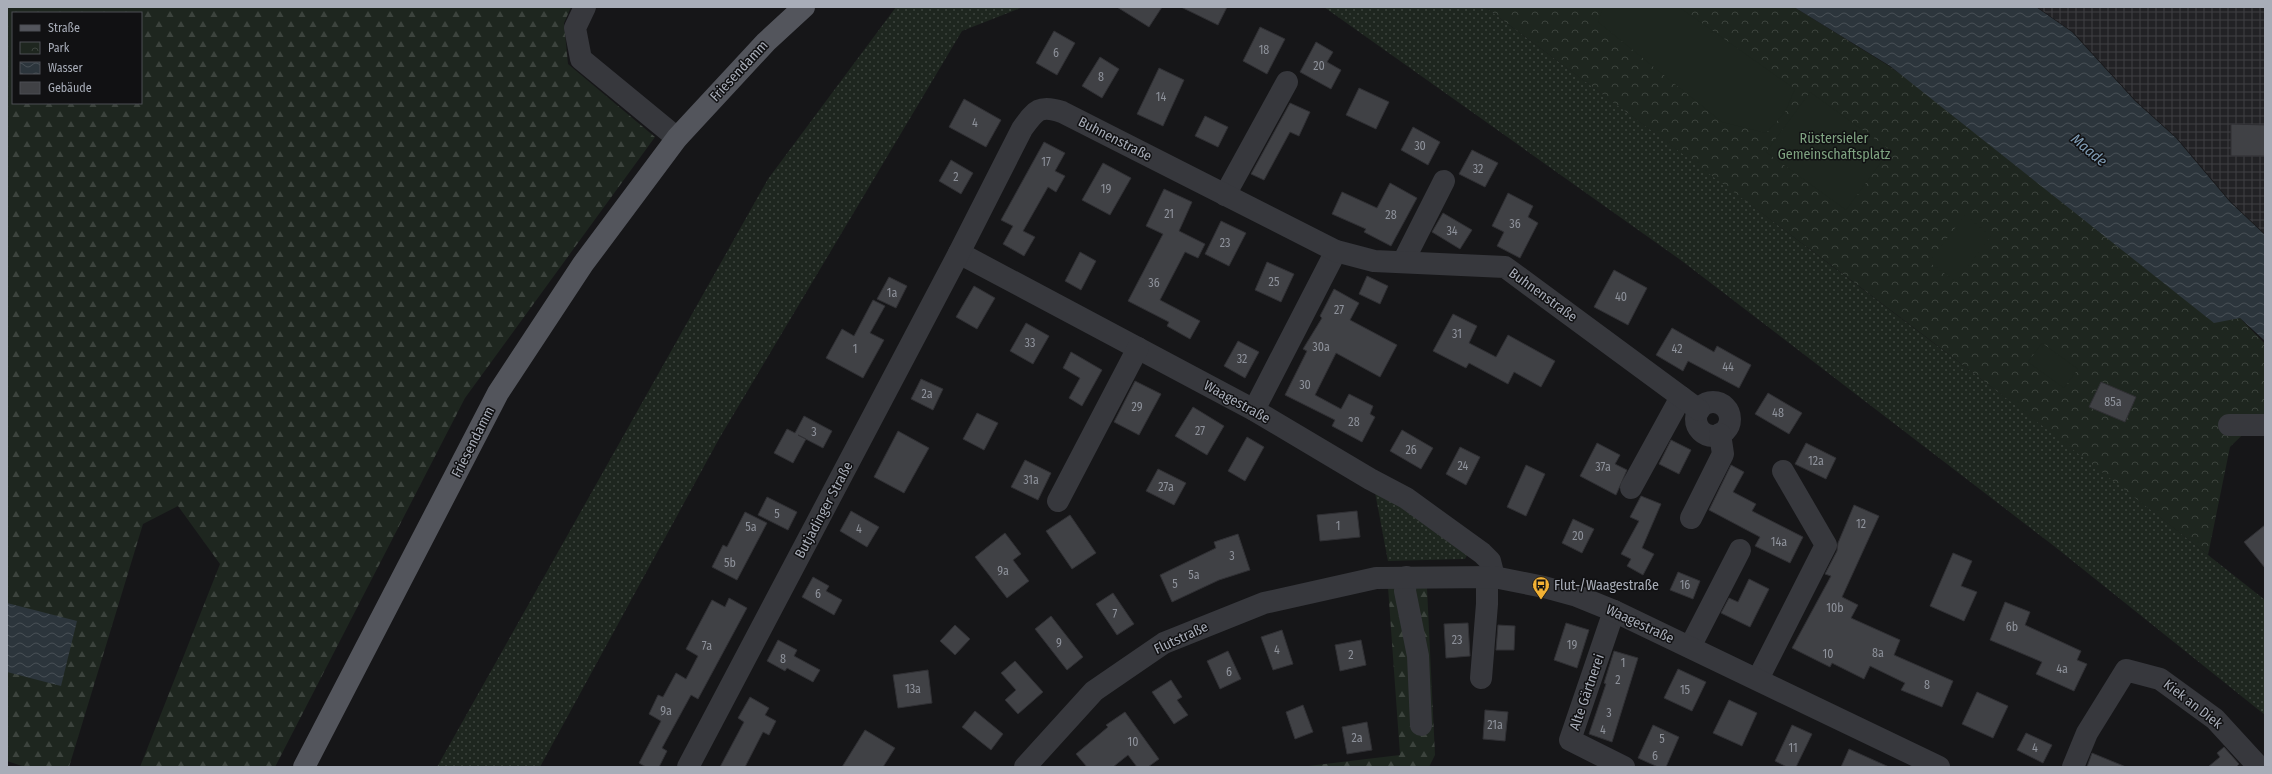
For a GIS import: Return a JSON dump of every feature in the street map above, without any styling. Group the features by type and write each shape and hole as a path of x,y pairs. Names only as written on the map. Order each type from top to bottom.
{"main road":[{"name":"Friesendamm","path":"304,767 498,393 583,264 677,138 766,42 804,7"}],"street":[{"path":"585,7 575,28 582,59 677,138"},
{"path":"1225,195 1287,82"},
{"name":"Buhnenstraße","path":"959,253 1022,129 1035,112 1048,107 1062,112 1336,251 1374,261 1505,267 1699,410 1697,417 1700,428 1710,435 1720,434 1723,454 1691,518"},
{"path":"1403,262 1444,181"},
{"path":"1254,410 1336,251"},
{"name":"Waagestraße","path":"959,253 1254,410 1370,479 1406,498 1482,553 1490,561 1490,577"},
{"name":"Butjadinger Straße","path":"688,767 959,253"},
{"path":"1058,501 1138,348"},
{"path":"1631,488 1681,398"},
{"path":"2229,424 2265,425"},
{"path":"1758,679 1826,545 1783,471"},
{"path":"1690,647 1740,550"},
{"path":"1406,577 1405,591 1418,656 1421,725"},
{"path":"1481,678 1490,577"},
{"name":"Waagestraße","path":"1376,578 1490,577 1551,588 1614,611 1939,767"},
{"name":"Flutstraße","path":"1025,767 1094,691 1164,643 1264,603 1376,578"},
{"name":"Alte Gärtnerei","path":"1614,611 1570,740 1624,767"},
{"name":"Kiek an Diek","path":"2073,767 2087,733 2126,670 2160,679 2215,718 2259,767"}],"shaded area":[{"path":"2037,7 2265,7 2265,234 2231,202 2177,138 2136,101 2073,32"}],"green space":[{"path":"7,7 571,7 564,23 568,64 655,137 465,398 275,767 140,767 220,564 178,506 143,524 69,767 25,767 7,761"},
{"path":"896,7 1023,7 962,31 720,437 540,767 437,767 768,179"},
{"path":"1324,7 1485,7 1717,179 2079,453 2265,600 2265,715 2054,546 1682,261"},
{"name":"Rüstersieler Gemeinschaftsplatz","path":"1485,7 1794,7 1889,66 2240,318 2265,344 2265,413 2230,447 2208,555 1939,347"},
{"path":"1603,7 1679,7 1795,89 1785,112 1766,133 1722,122 1598,22"},
{"path":"1810,92 1890,150 1846,210 1766,152"},
{"path":"1965,215 1991,236 1956,282 1929,262"},
{"path":"2042,343 2078,369 2064,388 2028,362"},
{"path":"1374,487 1471,548 1465,559 1388,561"},
{"path":"1388,587 1427,588 1435,755 1429,767 1300,767 1400,755"}],"water":[{"name":"Maade","path":"1794,7 2036,7 2072,32 2135,101 2176,138 2230,202 2265,235 2265,341 2240,318 2214,323 1890,66"},
{"path":"7,603 77,621 61,686 7,672"}],"building":[{"path":"1117,7 1162,7 1149,27"},
{"path":"1181,7 1227,7 1218,25"},
{"path":"1260,27 1285,39 1267,74 1243,61"},
{"path":"1054,31 1075,43 1057,75 1036,63"},
{"path":"1316,42 1333,52 1327,62 1341,70 1331,89 1300,72"},
{"path":"1100,57 1119,69 1102,98 1082,86"},
{"path":"1159,68 1184,80 1163,126 1137,114"},
{"path":"1359,88 1389,102 1376,129 1346,115"},
{"path":"964,99 1001,120 986,147 949,127"},
{"path":"1290,103 1310,112 1299,136 1290,132 1264,180 1251,174"},
{"path":"1205,116 1228,127 1218,147 1195,136"},
{"path":"2231,124 2265,125 2265,156 2231,156"},
{"path":"1413,127 1440,142 1428,165 1401,150"},
{"path":"1044,142 1065,153 1055,171 1065,176 1056,192 1048,187 1023,231 1035,237 1024,256 1003,244 1013,226 1001,220"},
{"path":"1472,150 1498,163 1485,187 1459,174"},
{"path":"951,160 973,173 961,194 939,181"},
{"path":"1103,163 1131,178 1110,215 1082,200"},
{"path":"1390,183 1417,198 1391,246 1364,232 1366,229 1332,214 1342,192 1377,208"},
{"path":"1164,189 1192,202 1179,231 1205,244 1198,258 1185,252 1160,300 1200,321 1190,339 1167,326 1169,322 1128,301 1163,234 1146,226"},
{"path":"1508,193 1533,206 1528,217 1538,223 1520,258 1497,246 1504,232 1492,226"},
{"path":"1443,213 1472,230 1460,249 1432,232"},
{"path":"1221,221 1246,233 1229,266 1205,254"},
{"path":"1080,252 1096,261 1081,290 1065,281"},
{"path":"1267,262 1294,274 1281,302 1255,290"},
{"path":"1614,270 1647,288 1628,325 1594,307"},
{"path":"1367,276 1388,286 1380,304 1359,294"},
{"path":"889,277 907,286 896,308 877,299"},
{"path":"974,286 995,298 977,329 956,317"},
{"path":"1334,289 1359,303 1350,320 1397,345 1380,377 1336,353 1315,395 1341,409 1349,394 1373,406 1370,414 1375,417 1362,442 1332,426 1335,420 1285,395 1307,351 1303,349 1322,318 1320,316"},
{"path":"873,300 885,306 870,333 884,340 863,378 826,358 842,329 854,336"},
{"path":"1453,314 1477,326 1469,343 1496,357 1508,335 1555,361 1541,387 1514,372 1508,384 1469,363 1466,368 1433,351"},
{"path":"1026,323 1049,336 1033,364 1010,351"},
{"path":"1672,328 1714,352 1717,346 1751,365 1739,388 1688,361 1683,371 1656,355"},
{"path":"1238,341 1259,352 1245,378 1224,366"},
{"path":"1071,352 1102,370 1082,406 1069,398 1080,378 1063,368"},
{"path":"921,379 943,389 933,410 911,399"},
{"path":"1135,381 1161,394 1139,435 1114,422"},
{"path":"2101,382 2136,397 2125,422 2089,407"},
{"path":"1768,393 1802,413 1789,434 1755,414"},
{"path":"1193,407 1224,426 1207,455 1175,436"},
{"path":"977,413 998,423 984,450 963,439"},
{"path":"804,416 832,431 823,448 806,439 793,463 774,453 787,429 795,433"},
{"path":"1402,430 1433,448 1421,469 1390,451"},
{"path":"898,431 929,448 904,493 874,477"},
{"path":"1247,437 1264,447 1245,481 1228,471"},
{"path":"1671,440 1691,450 1679,474 1659,464"},
{"path":"1597,443 1620,455 1615,464 1627,470 1616,495 1580,476"},
{"path":"1806,443 1836,458 1826,479 1795,464"},
{"path":"1460,447 1480,457 1466,485 1446,474"},
{"path":"1025,460 1051,473 1038,500 1011,487"},
{"path":"1526,465 1545,474 1526,516 1507,507"},
{"path":"1731,465 1744,472 1733,492 1756,504 1752,511 1803,537 1790,563 1755,546 1760,537 1709,510"},
{"path":"1158,469 1186,483 1174,505 1146,491"},
{"path":"1641,496 1661,504 1642,548 1654,554 1643,575 1627,566 1631,559 1621,554 1639,521 1630,517"},
{"path":"767,497 797,512 788,530 758,515"},
{"path":"1854,505 1879,516 1842,597 1858,605 1851,618 1900,640 1894,655 1953,681 1942,707 1901,690 1905,683 1870,666 1864,679 1832,663 1830,667 1792,648 1831,576 1825,574 1837,551 1838,543"},
{"path":"851,511 879,527 867,547 840,531"},
{"path":"1357,511 1360,537 1320,541 1317,515"},
{"path":"745,512 767,523 737,580 712,567 723,545 727,547"},
{"path":"1070,515 1096,553 1072,569 1046,531"},
{"path":"1573,519 1594,529 1582,553 1562,543"},
{"path":"2265,525 2265,568 2244,542"},
{"path":"1005,533 1021,554 1013,560 1029,581 1007,598 975,557"},
{"path":"1238,534 1250,570 1219,580 1172,602 1160,575 1216,548 1214,542"},
{"path":"1953,553 1972,561 1961,586 1977,592 1964,621 1930,606"},
{"path":"1678,572 1700,581 1693,599 1670,590"},
{"path":"813,577 829,586 826,591 842,600 834,615 802,597"},
{"path":"1749,579 1769,589 1750,627 1721,613 1729,598 1738,602"},
{"path":"1113,593 1134,624 1117,635 1096,604"},
{"path":"729,598 747,608 698,699 691,695 662,748 667,751 659,767 646,767 639,763 661,721 649,714 658,695 663,697 676,673 686,679 698,656 686,649 712,600 725,607"},
{"path":"2005,602 2030,612 2025,625 2081,651 2077,660 2087,664 2074,691 2036,674 2042,662 1990,640"},
{"path":"1051,616 1083,657 1067,670 1035,629"},
{"path":"1468,623 1470,656 1446,658 1444,624"},
{"path":"1566,623 1589,630 1577,668 1554,660"},
{"path":"955,625 970,639 955,655 940,641"},
{"path":"1498,625 1515,626 1514,650 1496,650"},
{"path":"1282,630 1293,664 1273,670 1261,637"},
{"path":"778,640 797,650 794,656 820,670 813,682 787,668 785,671 767,661"},
{"path":"1361,640 1366,665 1340,671 1335,645"},
{"path":"1228,651 1241,679 1220,689 1207,661"},
{"path":"1614,651 1638,658 1612,742 1589,734 1606,684 1604,683"},
{"path":"1015,661 1043,692 1018,714 1005,700 1016,690 1001,673"},
{"path":"1678,669 1706,682 1692,711 1664,698"},
{"path":"928,670 932,703 898,708 893,675"},
{"path":"1171,680 1182,697 1177,700 1188,715 1174,724 1152,692"},
{"path":"1977,692 2008,706 1993,738 1962,724"},
{"path":"750,697 769,708 765,715 776,721 769,735 763,732 745,767 720,767 744,722 738,718"},
{"path":"1729,700 1757,713 1742,746 1713,733"},
{"path":"1303,705 1313,732 1295,739 1286,712"},
{"path":"1485,710 1508,712 1505,741 1483,739"},
{"path":"975,711 1003,734 991,750 962,727"},
{"path":"1125,712 1159,759 1148,767 1137,767 1128,755 1113,767 1087,767 1076,754 1108,727 1106,725"},
{"path":"1367,722 1372,750 1347,754 1342,727"},
{"path":"1653,725 1679,737 1666,767 1658,767 1638,758"},
{"path":"1792,725 1812,734 1796,767 1787,767 1775,761"},
{"path":"865,730 895,748 883,767 842,767"},
{"path":"2026,733 2052,745 2043,763 2017,750"},
{"path":"2224,747 2239,764 2236,767 2208,767 2220,757 2217,753"},
{"path":"1849,749 1889,767 1841,767"},
{"path":"2092,753 2126,767 2087,767"}],"place":[{"name":"Flut-/Waagestraße","path":"1541,600"}]}
